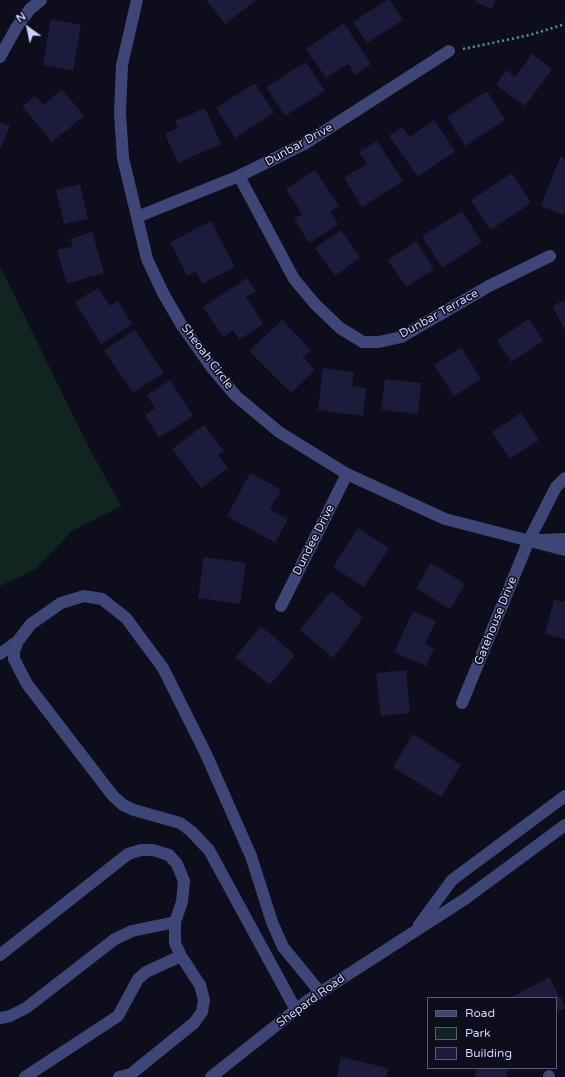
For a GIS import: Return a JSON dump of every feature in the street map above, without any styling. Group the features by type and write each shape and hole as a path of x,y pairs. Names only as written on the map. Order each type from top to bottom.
{"street":[{"path":"0,57 16,28 30,9 41,0"},
{"name":"Sheoah Circle","path":"137,0 122,65 120,113 123,158 147,259 163,293 181,324 212,368 236,396 279,432 347,474 446,519 565,550"},
{"name":"Dunbar Drive","path":"136,217 239,176 306,143 449,51"},
{"name":"Dunbar Terrace","path":"239,176 294,279 315,304 340,328 363,342 379,342 401,337 488,286 550,256"},
{"name":"Dundee Drive","path":"281,606 347,474"},
{"name":"Gatehouse Drive","path":"462,703 529,540 556,487 565,478"},
{"name":"Sheoah Circle","path":"529,540 565,538"},
{"path":"296,1010 209,850 191,831 180,823 134,810 123,805 113,796 27,684 14,659 14,650 18,641 31,624 61,603 84,596 102,599 126,618 163,668 206,754 251,856 265,895 272,922 283,946 320,992"},
{"path":"0,654 18,641"},
{"name":"Shepard Road","path":"415,931 452,880 565,796"},
{"name":"Shepard Road","path":"211,1077 320,992 465,899 565,825"},
{"path":"0,955 128,854 141,850 154,850 168,855 177,864 184,880 182,902 175,922 175,943 181,956 200,985 204,1000 202,1012 194,1023 131,1074 119,1077"},
{"path":"0,1018 10,1016 26,1008 115,939 132,931 175,922"},
{"path":"25,1077 118,1016 138,979 146,972 181,956"}],"path":[{"path":"449,51 530,35 565,24"}],"green space":[{"path":"0,266 87,444 121,506 72,531 36,569 0,586"}],"building":[{"path":"206,0 256,0 225,24"},
{"path":"387,0 390,0 403,20 367,43 353,22"},
{"path":"477,0 496,0 492,9 476,2"},
{"path":"51,19 81,25 73,71 43,65"},
{"path":"344,23 371,64 355,75 348,64 326,78 306,49"},
{"path":"532,54 552,69 525,106 496,85 506,70 515,77"},
{"path":"306,62 325,91 285,116 266,87"},
{"path":"255,83 274,113 235,138 216,108"},
{"path":"62,89 84,116 52,142 22,106 35,96 43,105"},
{"path":"487,91 505,120 465,146 447,117"},
{"path":"205,108 221,144 178,163 165,134 178,128 175,121"},
{"path":"434,120 455,151 418,177 389,136 402,127 410,137"},
{"path":"0,122 10,126 0,149"},
{"path":"377,141 403,181 362,207 344,178 367,164 359,152"},
{"path":"560,157 565,159 565,211 563,215 541,206"},
{"path":"315,170 339,206 330,212 338,224 309,243 294,219 302,214 286,189"},
{"path":"512,173 531,203 490,230 471,200"},
{"path":"80,184 88,219 64,224 56,190"},
{"path":"462,211 482,242 442,268 422,236"},
{"path":"211,221 235,267 203,284 196,272 187,276 170,242"},
{"path":"341,230 360,258 335,276 315,248"},
{"path":"92,232 104,273 67,284 57,250 73,246 70,239"},
{"path":"416,241 434,269 406,287 388,260"},
{"path":"247,278 256,291 246,297 263,324 239,340 233,330 223,337 203,307"},
{"path":"98,288 110,306 118,301 132,324 101,344 75,302"},
{"path":"565,300 565,331 552,306"},
{"path":"529,319 543,341 511,362 497,340"},
{"path":"282,320 311,350 303,357 315,370 291,393 249,351"},
{"path":"135,330 164,373 133,393 104,350"},
{"path":"461,347 481,379 454,396 434,365"},
{"path":"323,368 354,372 352,386 366,388 363,416 318,410"},
{"path":"385,379 421,383 418,414 381,410"},
{"path":"170,380 193,416 159,438 145,415 155,408 147,395"},
{"path":"521,413 539,440 510,459 492,432"},
{"path":"204,425 224,451 218,455 228,468 201,488 172,449"},
{"path":"250,473 281,490 270,509 288,519 275,543 227,516"},
{"path":"358,528 389,548 364,587 333,567"},
{"path":"204,557 246,563 240,604 198,598"},
{"path":"431,563 465,584 450,609 416,588"},
{"path":"331,591 363,618 333,658 300,630"},
{"path":"554,600 565,602 565,639 545,634"},
{"path":"413,611 436,621 425,644 434,648 426,666 394,652"},
{"path":"261,626 295,655 270,685 235,657"},
{"path":"406,670 410,713 381,716 376,673"},
{"path":"413,734 461,765 441,797 393,767"},
{"path":"549,977 565,1007 557,1011 557,997 512,997"},
{"path":"341,1057 388,1068 386,1077 337,1077"},
{"path":"476,1069 508,1069 507,1077 475,1077"}]}
